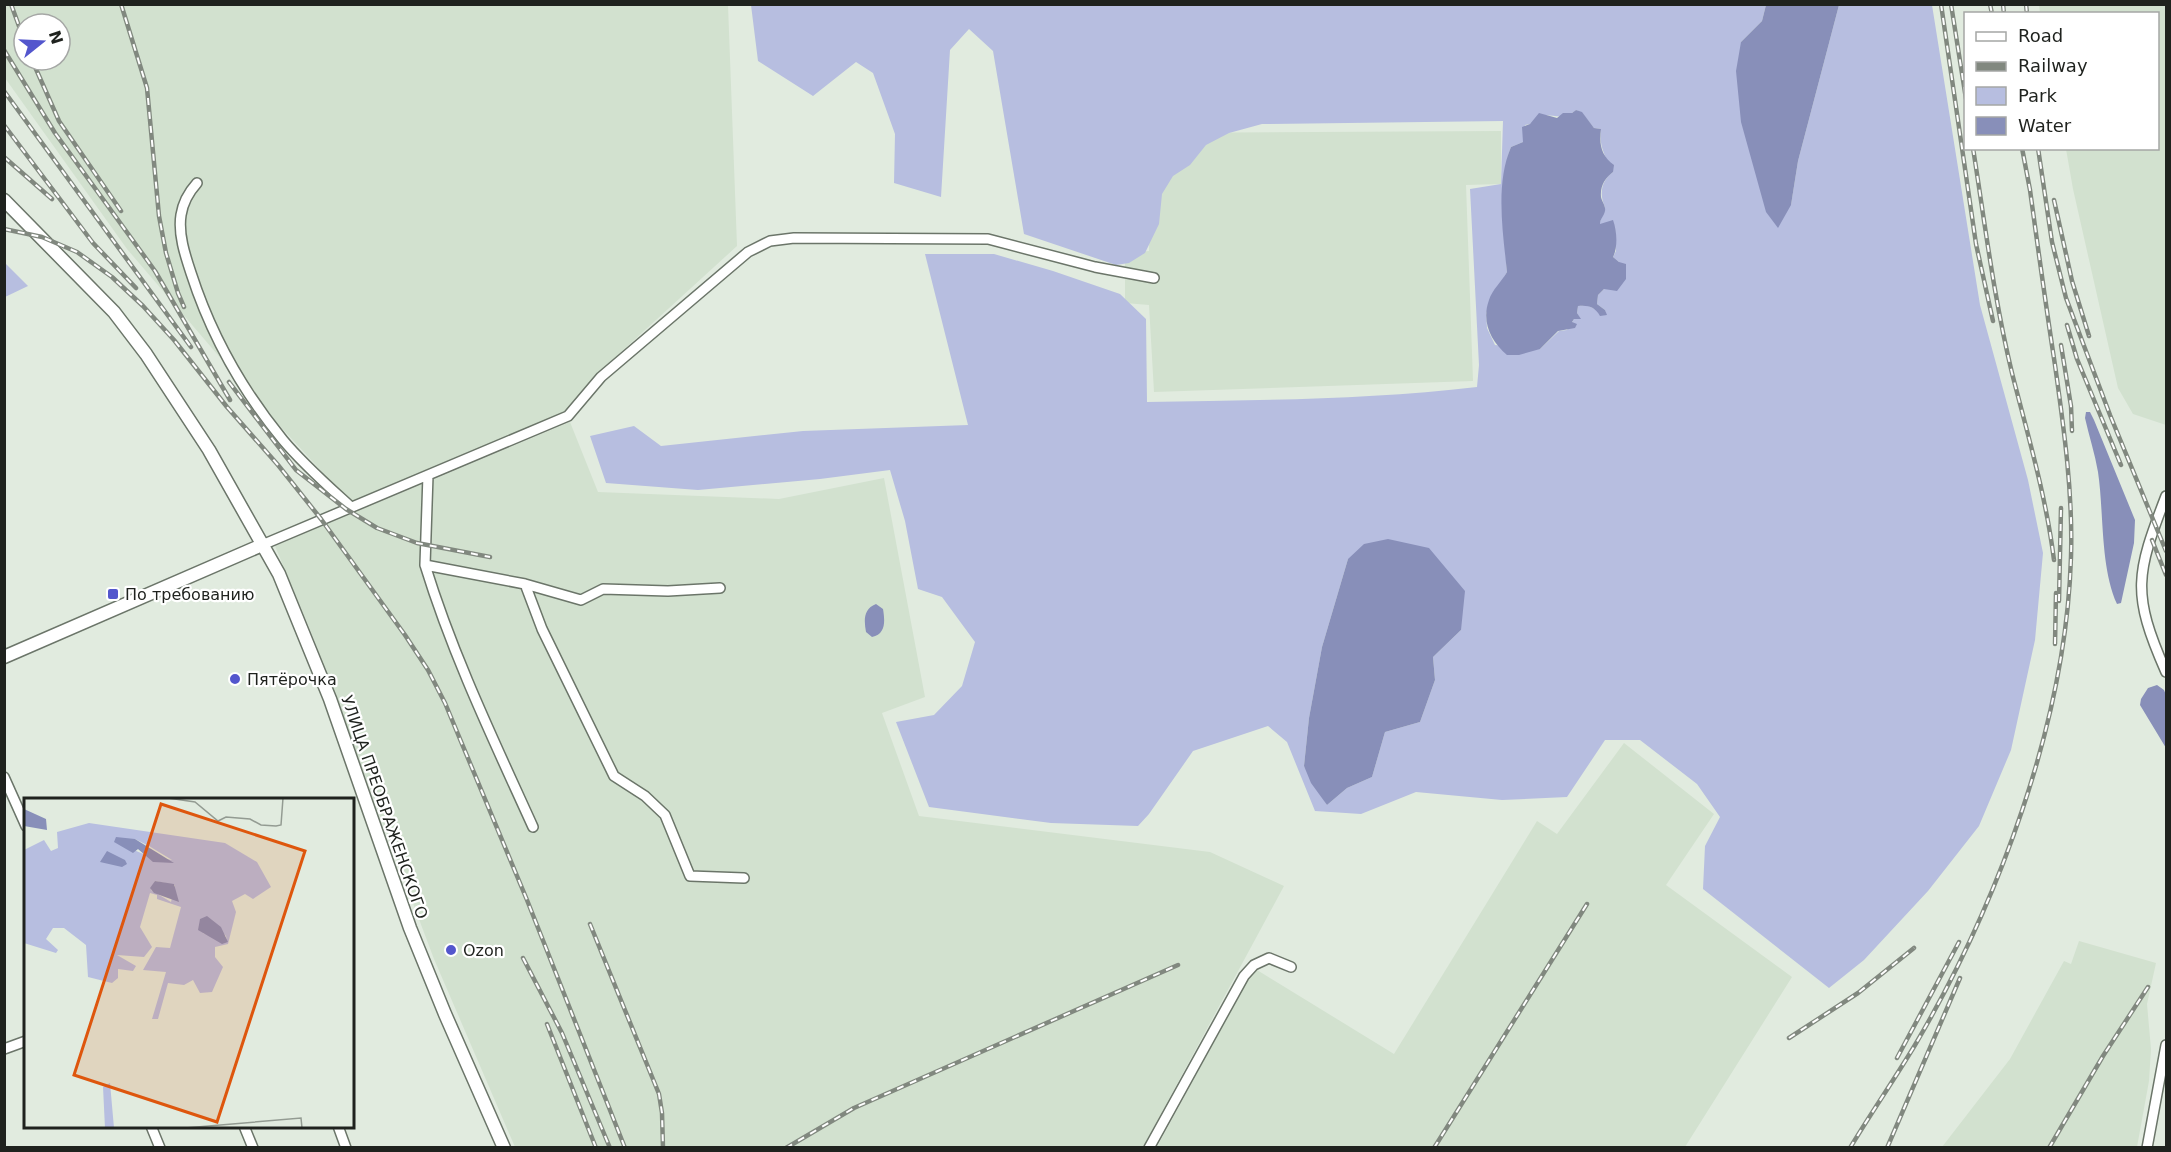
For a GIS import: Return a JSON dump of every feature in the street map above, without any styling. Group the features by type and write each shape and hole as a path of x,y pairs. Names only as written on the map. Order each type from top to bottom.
{"street":[{"path":"197,183 184,200 180,228 197,290 222,352 282,439 308,468 351,507"},
{"name":"УЛИЦА ПРЕОБРАЖЕНСКОГО","path":"4,200 114,312 133,337 209,450 279,574 330,699 410,928 504,1148"},
{"path":"4,657 568,416 601,377 748,252 770,241 794,238 868,237 988,239 1095,267 1154,278"},
{"path":"428,475 426,565 441,615 461,666 533,827"},
{"path":"2166,496 2144,555 2141,601 2146,621 2166,672"},
{"path":"426,565 525,584 581,600 603,589 668,591 720,588"},
{"path":"525,584 542,629 614,776 645,796 665,815 690,876 744,878"},
{"path":"4,777 24,822"},
{"path":"1149,1148 1244,976 1254,965 1269,958 1291,967"},
{"path":"4,1049 24,1042"},
{"path":"2147,1148 2166,1045"},
{"path":"152,1128 160,1148"},
{"path":"245,1128 253,1148"},
{"path":"339,1128 346,1148"}],"shaded area":[{"path":"4,5 728,5 737,246 598,373 566,412 350,502 265,410 127,249 5,78"},
{"path":"2039,5 2166,5 2166,425 2133,414 2118,388 2066,150 2159,150 2159,12 2040,12"},
{"path":"1501,131 1501,184 1466,185 1473,381 1154,392 1149,305 1125,303 1125,253 1149,251 1151,133"},
{"path":"570,422 598,492 779,499 884,478 925,697 882,713 919,816 1210,852 1284,886 1143,1147 515,1147 434,959 311,632 275,546"},
{"path":"1624,743 1714,814 1666,885 1792,977 1685,1147 1157,1147 1249,978 1257,970 1394,1054 1537,821 1557,834"},
{"path":"2079,941 2156,963 2147,1004 2151,1049 2149,1081 2137,1147 1942,1147 2010,1059 2064,961 2071,964"}],"green space":[{"path":"751,5 1766,5 1762,21 1741,42 1791,205 1798,161 1839,5 1932,5 1980,305 2028,480 2043,553 2035,640 2011,750 1979,826 1928,891 1864,960 1829,988 1703,889 1705,846 1720,817 1697,784 1640,740 1605,740 1567,797 1502,800 1416,792 1361,814 1315,811 1287,742 1268,726 1193,751 1138,826 1051,823 929,807 896,722 934,715 962,686 975,642 942,597 918,589 905,521 890,470 698,490 606,483 590,436 634,426 661,446 803,431 968,425 925,254 994,254 1120,294 1146,319 1147,402 1354,397 1477,387 1479,365 1470,189 1501,184 1503,121 1262,124 1229,133 1206,145 1190,165 1173,176 1162,194 1159,224 1145,253 1129,263 1116,265 1024,234 993,51 969,29 950,50 941,197 894,183 895,134 873,73 856,62 813,96 758,61","holes":["1576,110 1582,113 1594,128 1601,129 1602,147 1613,172 1606,179 1602,188 1605,207 1599,225 1615,227 1616,251 1613,257 1619,262 1610,289 1604,289 1598,295 1597,304 1605,310 1606,315 1587,305 1578,306 1577,313 1580,319 1574,319 1567,330 1559,331 1540,349 1495,345 1487,328 1486,313 1507,272 1503,220 1508,155 1511,147 1523,142 1525,125 1546,115 1565,116","1348,559 1461,630 1433,657 1435,680 1420,722 1385,732 1372,777 1347,788 1327,805 1304,766 1309,718 1322,647"]},
{"path":"5,263 28,286 4,297"}],"water":[{"path":"1766,5 1839,5 1798,161 1791,205 1778,228 1766,212 1741,122 1736,71 1741,42 1762,21"},
{"path":"1576,110 1582,112 1594,128 1601,129 1602,149 1614,165 1613,172 1605,180 1601,189 1605,209 1600,224 1613,220 1616,249 1613,257 1626,264 1626,279 1617,291 1604,289 1598,295 1597,304 1605,310 1607,315 1600,316 1591,307 1578,306 1577,313 1581,319 1574,319 1572,322 1577,324 1575,328 1558,331 1540,349 1519,355 1507,355 1492,337 1486,316 1490,296 1507,272 1501,209 1506,161 1511,147 1523,142 1522,127 1530,124 1539,113 1557,118 1563,113 1572,113"},
{"path":"2086,412 2090,412 2094,420 2135,520 2134,543 2121,603 2117,604 2105,557 2098,472 2085,418"},
{"path":"1388,539 1429,548 1465,591 1461,630 1433,657 1435,680 1420,722 1385,732 1372,777 1347,788 1327,805 1311,783 1304,766 1309,718 1322,647 1348,559 1364,544"},
{"path":"876,604 883,609 884,622 880,633 872,637 866,632 865,620 869,609"},
{"path":"2157,685 2164,690 2166,695 2166,748 2140,705 2148,688"}],"railway":[{"path":"11,4 14,12"},
{"path":"121,4 147,88 159,216 166,253 184,307"},
{"path":"1941,4 1976,244 1993,321"},
{"path":"1951,4 1964,86"},
{"path":"1990,4 1992,12"},
{"path":"2003,4 2004,12"},
{"path":"2026,4 2027,12"},
{"path":"4,50 55,133 155,271 230,400"},
{"path":"37,72 59,121 121,211"},
{"path":"4,91 191,347"},
{"path":"4,125 93,243 136,288"},
{"path":"1973,150 2000,317 2041,489 2054,560"},
{"path":"1850,1148 1915,1045 1974,932 2000,872 2022,810 2041,747 2056,683 2066,620 2071,557 2069,485 2055,365 2022,150"},
{"path":"2038,150 2052,242 2066,298 2110,415 2166,551"},
{"path":"4,157 52,199"},
{"path":"2054,200 2072,281 2089,336"},
{"path":"4,229 42,237 77,252 112,277 143,306 278,465 321,519 405,635 428,670 445,703 527,900 625,1148"},
{"path":"2067,325 2077,359 2121,465"},
{"path":"2061,345 2071,406 2072,431"},
{"path":"229,382 296,470 346,509 377,528 417,543 490,557"},
{"path":"2059,601 2061,508"},
{"path":"2152,540 2166,575"},
{"path":"2055,644 2056,593"},
{"path":"1434,1148 1587,904"},
{"path":"590,924 659,1094 663,1148"},
{"path":"1897,1058 1959,942"},
{"path":"1789,1038 1858,993 1914,948"},
{"path":"523,958 562,1033 610,1148"},
{"path":"786,1148 854,1108 1178,965"},
{"path":"1887,1148 1960,978"},
{"path":"2049,1148 2103,1056 2148,987"},
{"path":"547,1024 596,1148"}],"place":[{"name":"По требованию","path":"113,594"},
{"name":"Пятёрочка","path":"235,679"},
{"name":"Ozon","path":"451,950"}]}
